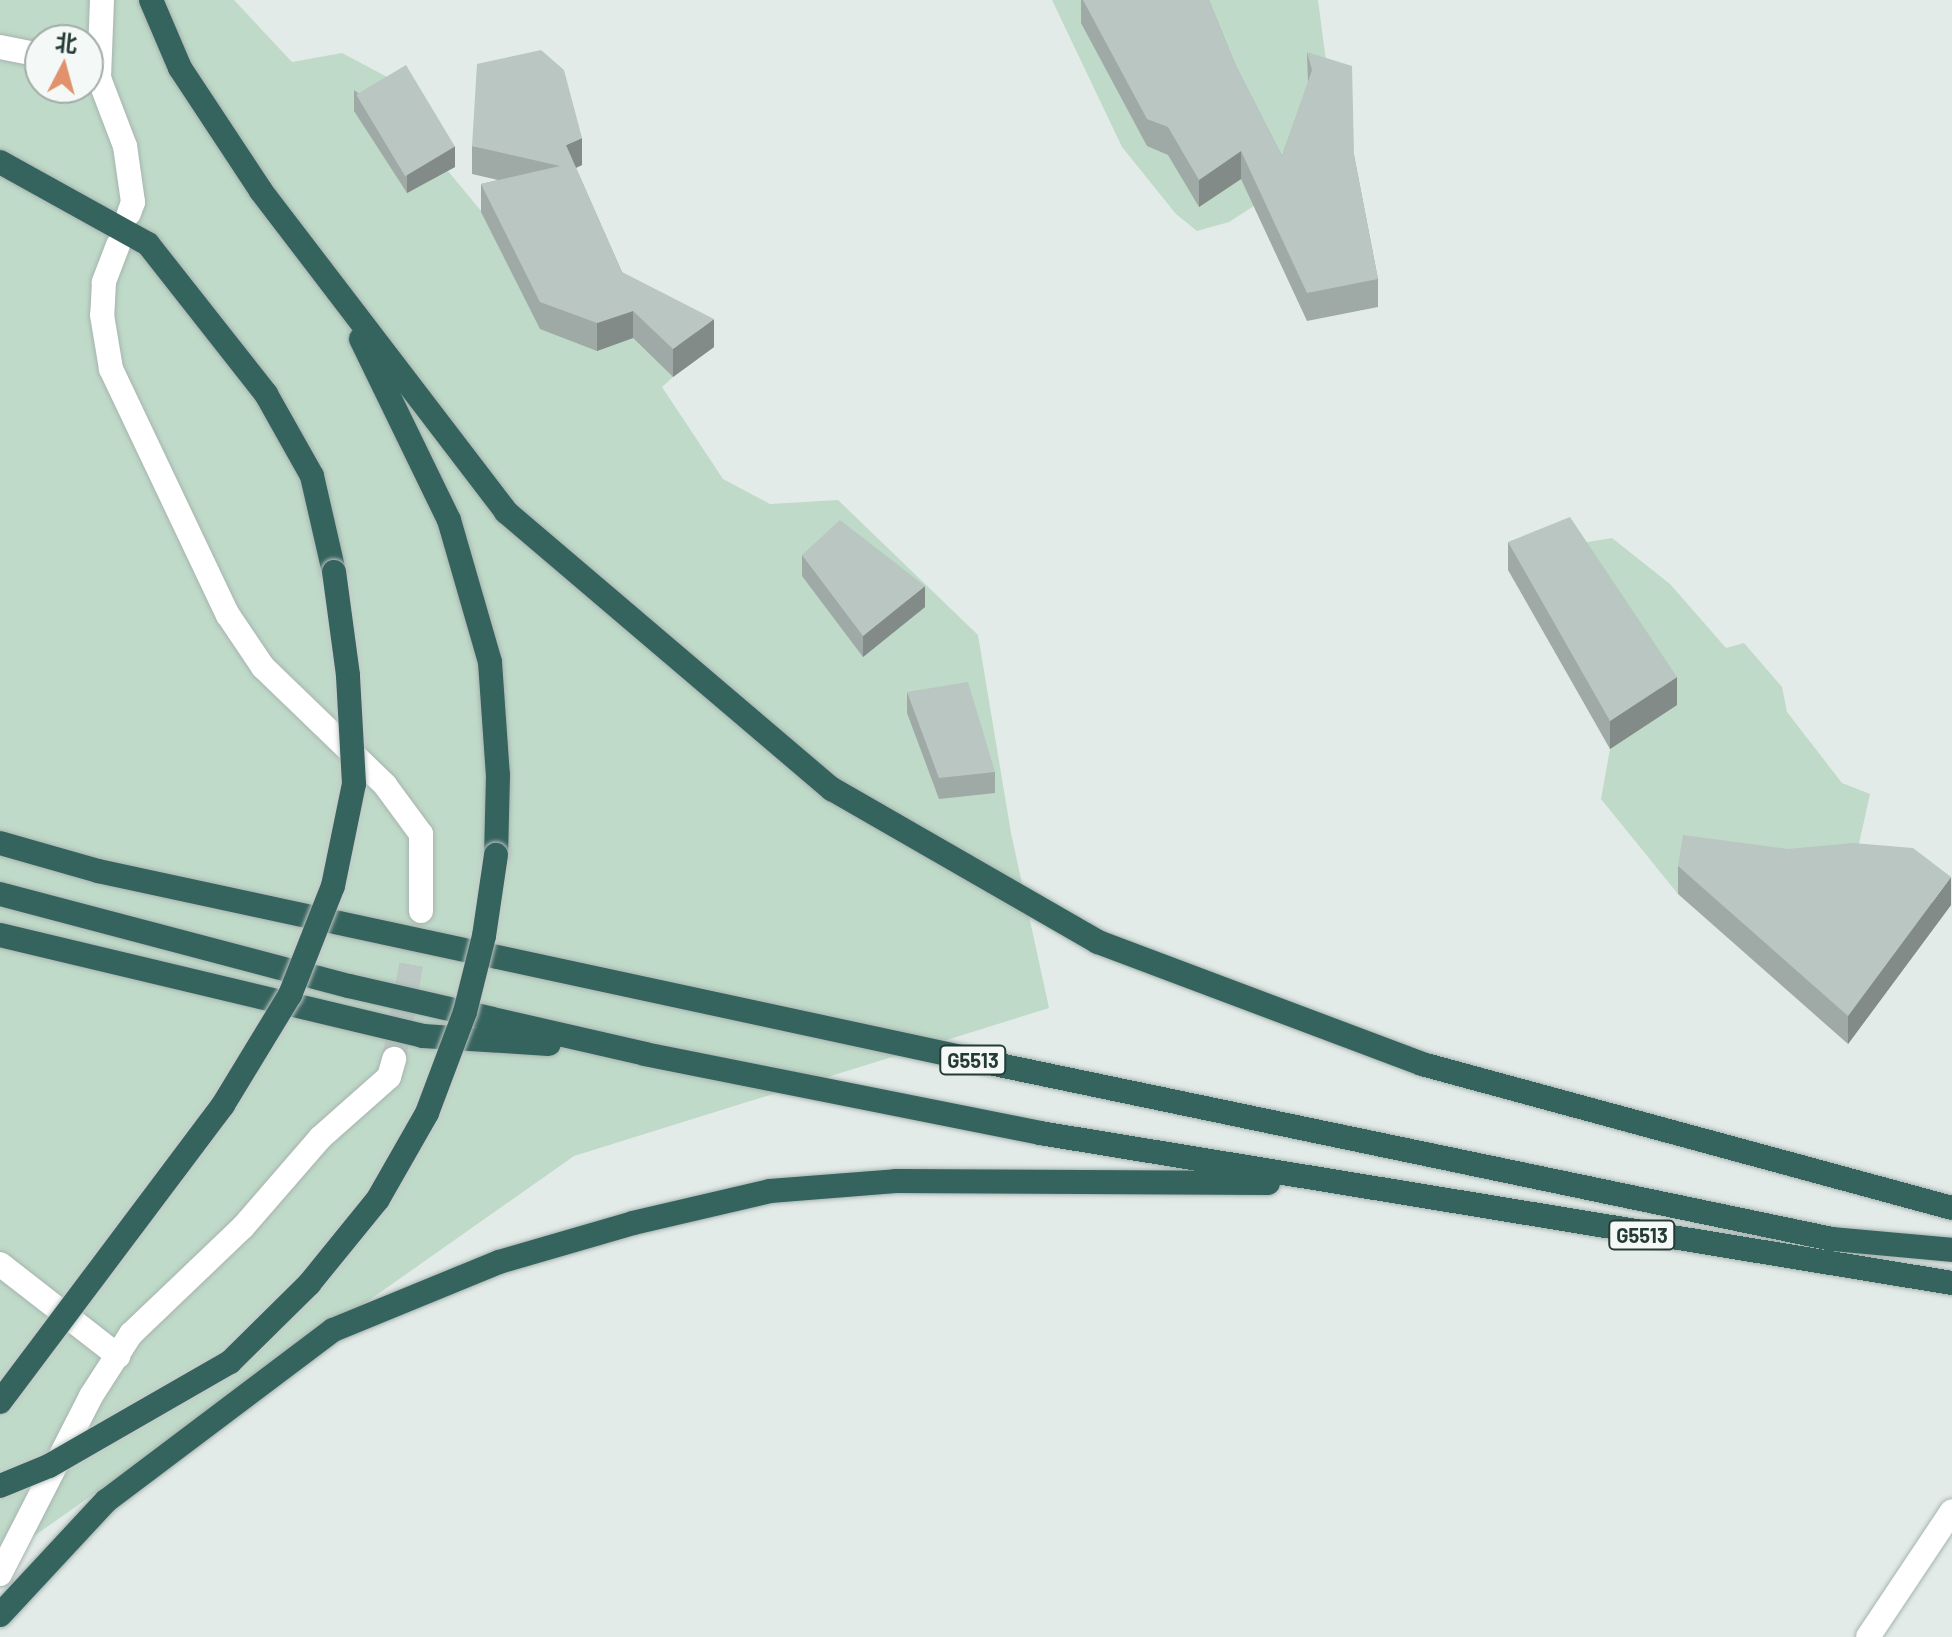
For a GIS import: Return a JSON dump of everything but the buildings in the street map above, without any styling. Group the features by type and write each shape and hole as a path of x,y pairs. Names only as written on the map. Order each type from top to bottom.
{"highway":[{"path":"151,0 180,68 261,191 518,522 832,789 1098,942 1422,1064 1952,1208"},
{"path":"0,162 148,244 266,394 312,476 334,572 348,675 354,784 333,886 290,995 223,1105 0,1402"},
{"path":"0,1486 77,1451 230,1362 309,1284 378,1199 427,1113 465,1012 484,936 496,855 498,775 490,662 449,520 337,290"},
{"path":"0,829 98,871"},
{"name":"G5513","path":"0,843 98,871 1832,1239 1952,1250"},
{"name":"G5513","path":"0,894 349,986 620,1048 1040,1133 1952,1283"},
{"path":"0,935 423,1036 620,1048"},
{"path":"0,1615 106,1501 333,1330 499,1262 633,1223 770,1191 896,1181 1333,1183"}],"street":[{"path":"99,24 102,0"},
{"path":"0,47 24,52"},
{"path":"104,98 125,146 133,202 129,213"},
{"path":"118,245 104,282 102,315 111,369 228,615 263,667 385,785 421,834 421,911"},
{"path":"0,1574 131,1334 243,1227 320,1138 389,1077 394,1059"},
{"path":"0,1264 118,1356"},
{"path":"1868,1637 1952,1511"}],"green space":[{"path":"0,0 234,0 292,62 342,53 406,87 412,190 448,171 597,351 633,338 673,377 662,387 723,479 770,504 838,500 978,635 1011,833 1049,1008 574,1156 0,1560"},
{"path":"1052,0 1318,0 1326,61 1312,84 1274,193 1229,222 1197,231 1176,214 1122,147"},
{"path":"1612,538 1670,584 1726,648 1744,643 1782,687 1787,712 1842,783 1870,794 1853,871 1683,863 1678,894 1601,799 1610,749 1677,705 1570,545"}],"tunnel":[{"path":"394,1059 421,911"}]}
